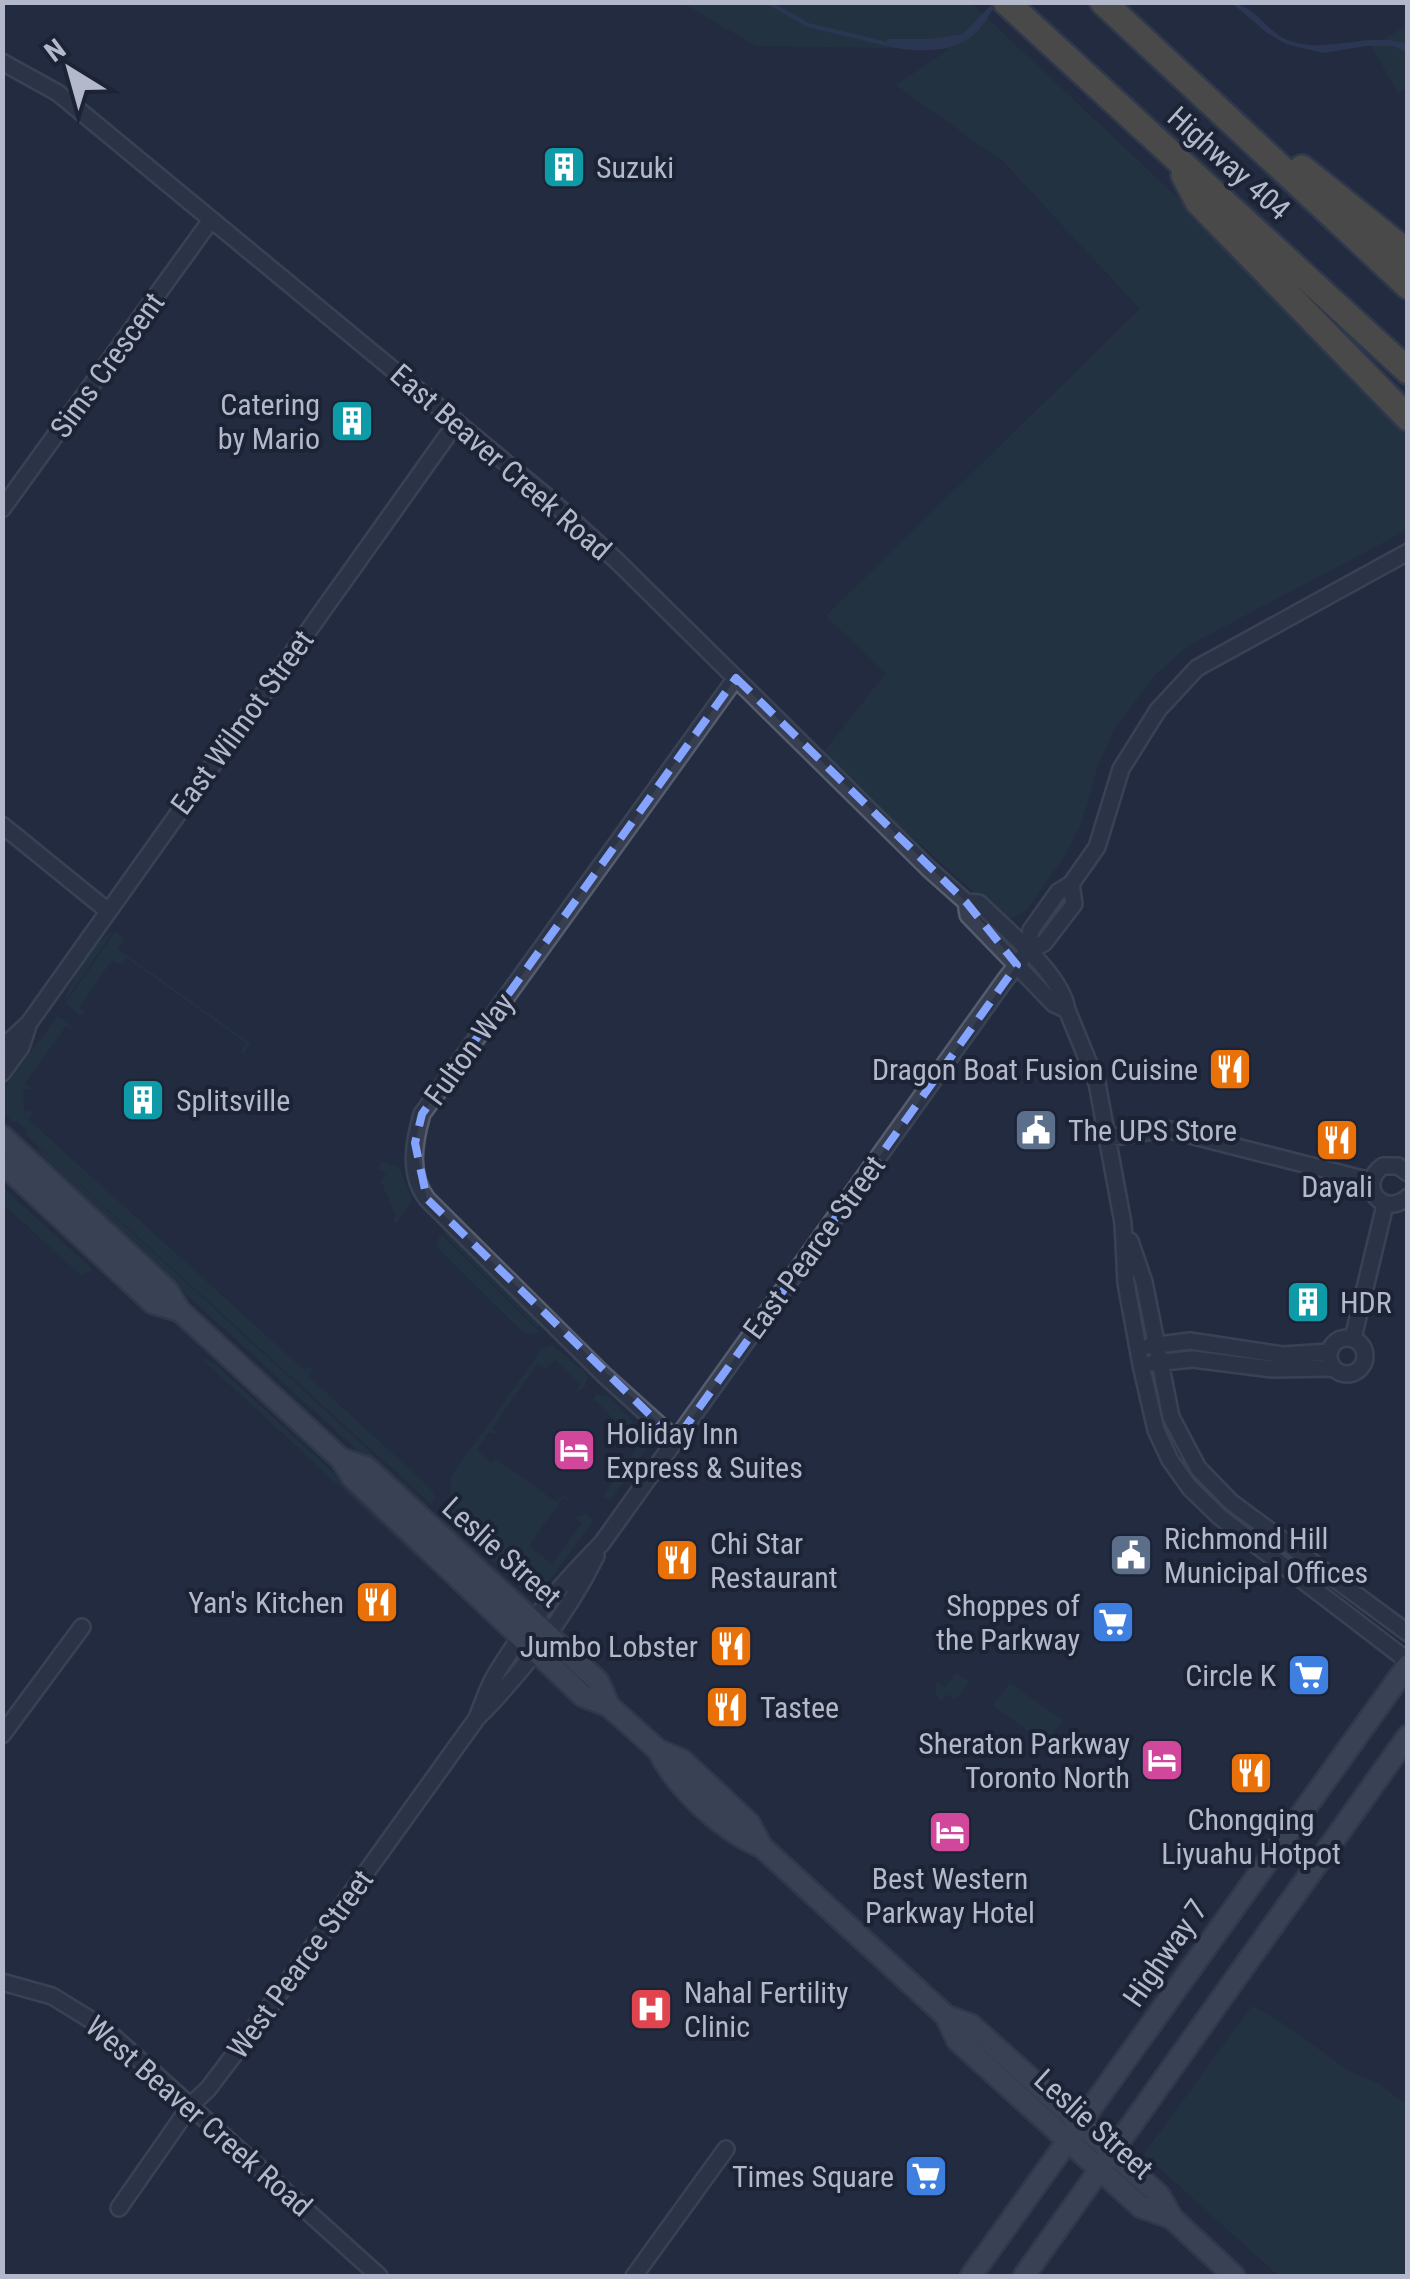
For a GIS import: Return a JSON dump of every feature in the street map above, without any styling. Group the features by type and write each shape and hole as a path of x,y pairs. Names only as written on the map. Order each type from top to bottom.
{"highway":[{"name":"Highway 404","path":"1006,2 1408,371"},
{"name":"Highway 404","path":"1103,2 1408,286"},
{"path":"1154,52 1408,253"},
{"path":"1175,158 1198,202 1408,418"}],"main road":[{"name":"Leslie Street","path":"2,1136 168,1290 180,1310 341,1458 366,1467 534,1636 598,1681 610,1706 658,1750 669,1774 739,1838 762,1847 946,2016 970,2025 1107,2162 1159,2195 1172,2218 1234,2276"},
{"name":"Leslie Street","path":"2,1163 154,1304 180,1310"},
{"name":"Highway 7","path":"971,2276 1408,1663"},
{"path":"1024,2276 1408,1736"}],"street":[{"name":"East Beaver Creek Road","path":"2,62 58,93 592,537 966,902 978,903 1022,959 1066,997 1067,1010 1094,1070 1123,1223 1126,1284 1140,1365 1156,1430 1170,1460 1190,1488 1220,1517 1408,1663"},
{"name":"Sims Crescent","path":"2,510 211,220"},
{"name":"East Wilmot Street","path":"2,1048 28,1023 255,694 457,422"},
{"name":"East Pearce Street","path":"534,1636 584,1580 602,1543 1022,959 1031,930 1058,892 1072,884 1102,836 1121,770 1158,710 1198,668 1408,552"},
{"name":"Fulton Way","path":"676,1440 604,1375 427,1198 420,1190 414,1167 415,1143 422,1114 736,678"},
{"path":"2,825 108,911"},
{"name":"East Wilmot Street","path":"2,1073 21,1047 28,1023"},
{"path":"1107,1138 1166,1130 1371,1180"},
{"path":"1408,1173 1387,1165 1371,1180 1376,1198 1385,1204 1400,1204 1408,1197"},
{"path":"1353,1338 1385,1204"},
{"name":"East Beaver Creek Road","path":"1123,1223 1144,1282 1171,1417 1190,1456 1206,1478 1244,1512 1408,1633"},
{"path":"1137,1348 1190,1341 1331,1360 1348,1375 1362,1368 1365,1353 1353,1338 1339,1339 1331,1360"},
{"path":"1140,1365 1194,1359 1272,1369 1331,1360"},
{"path":"2,1734 82,1626"},
{"name":"West Pearce Street","path":"119,2208 477,1718 508,1687 534,1636"},
{"name":"West Beaver Creek Road","path":"2,1982 52,1996 85,2014 192,2105 379,2276"},
{"path":"634,2276 726,2149"}],"highlighted area":[{"path":"736,678 966,902 1017,965 676,1440 427,1199 415,1143 422,1114"}],"shaded area":[{"path":"683,3 971,3 1198,217 1407,437 1407,530 1189,645 1156,674 1115,727 1066,854 1027,909 1012,918 998,913 896,823 824,752 886,673 826,616 1140,309 1004,162 896,85 950,49 756,46"},
{"path":"1407,25 1407,89 1398,93 1372,47"},
{"path":"113,932 65,1001 84,962 99,942"},
{"path":"115,932 124,938 118,949 250,1043 244,1054 241,1052 246,1043 127,958 121,965 112,960 79,1007 87,1013 79,1015 66,1003"},
{"path":"58,1016 75,1029 66,1026 25,1083 31,1089 23,1090 24,1111 34,1112 28,1119 305,1371 309,1366 312,1369 308,1376 430,1488 435,1497 431,1504 25,1134 27,1131 10,1120 2,1094"},
{"path":"34,1147 44,1152 429,1506 415,1503 161,1271"},
{"path":"381,1161 399,1167 412,1200 396,1224 381,1181 386,1174 378,1168"},
{"path":"2,1187 92,1271 81,1275 3,1204"},
{"path":"443,1233 449,1233 539,1322 539,1329"},
{"path":"441,1234 536,1333 524,1333 440,1250 437,1241"},
{"path":"552,1345 588,1375 585,1387 575,1393 580,1384 555,1360 546,1368 538,1363 492,1428 499,1435 489,1432 477,1449 491,1463 496,1459 556,1502 563,1495 571,1501 562,1498 529,1546 552,1564 581,1524 575,1517 585,1514 593,1521 541,1592 528,1595 443,1515 451,1499 451,1477 542,1349"},
{"path":"202,1359 216,1365 389,1524 430,1570"},
{"path":"597,1394 610,1397 651,1442 610,1501 603,1496 635,1452 636,1442 595,1400 590,1404"},
{"path":"441,1517 524,1595 523,1600 440,1523"},
{"path":"956,1673 969,1682 955,1700 946,1694 941,1702 935,1693 937,1682 945,1687"},
{"path":"1010,1683 1062,1720 1046,1744 993,1705"},
{"path":"1252,2006 1407,2105 1407,2276 1279,2276 1144,2154"}],"water":[{"path":"993,3 998,3 980,28 960,43 935,50 883,45 888,39 963,34"},
{"path":"1232,3 1248,9 1290,41 1319,45 1393,41 1407,44 1407,52 1393,46 1366,46 1323,53 1286,44"}],"waterway":[{"path":"768,2 808,25 883,43"}],"place":[{"name":"Suzuki","path":"564,167"},
{"name":"Catering by Mario","path":"352,421"},
{"name":"Dragon Boat Fusion Cuisine","path":"1230,1069"},
{"name":"Splitsville","path":"143,1100"},
{"name":"The UPS Store","path":"1036,1130"},
{"name":"Dayali","path":"1337,1140"},
{"name":"HDR","path":"1308,1302"},
{"name":"Holiday Inn Express & Suites","path":"574,1450"},
{"name":"Richmond Hill Municipal Offices","path":"1131,1555"},
{"name":"Chi Star Restaurant","path":"677,1560"},
{"name":"Yan's Kitchen","path":"377,1602"},
{"name":"Shoppes of the Parkway","path":"1113,1622"},
{"name":"Jumbo Lobster","path":"731,1646"},
{"name":"Circle K","path":"1309,1675"},
{"name":"Tastee","path":"727,1707"},
{"name":"Sheraton Parkway Toronto North","path":"1162,1760"},
{"name":"Chongqing Liyuahu Hotpot","path":"1251,1773"},
{"name":"Best Western Parkway Hotel","path":"950,1832"},
{"name":"Nahal Fertility Clinic","path":"651,2009"},
{"name":"Times Square","path":"926,2176"}]}
